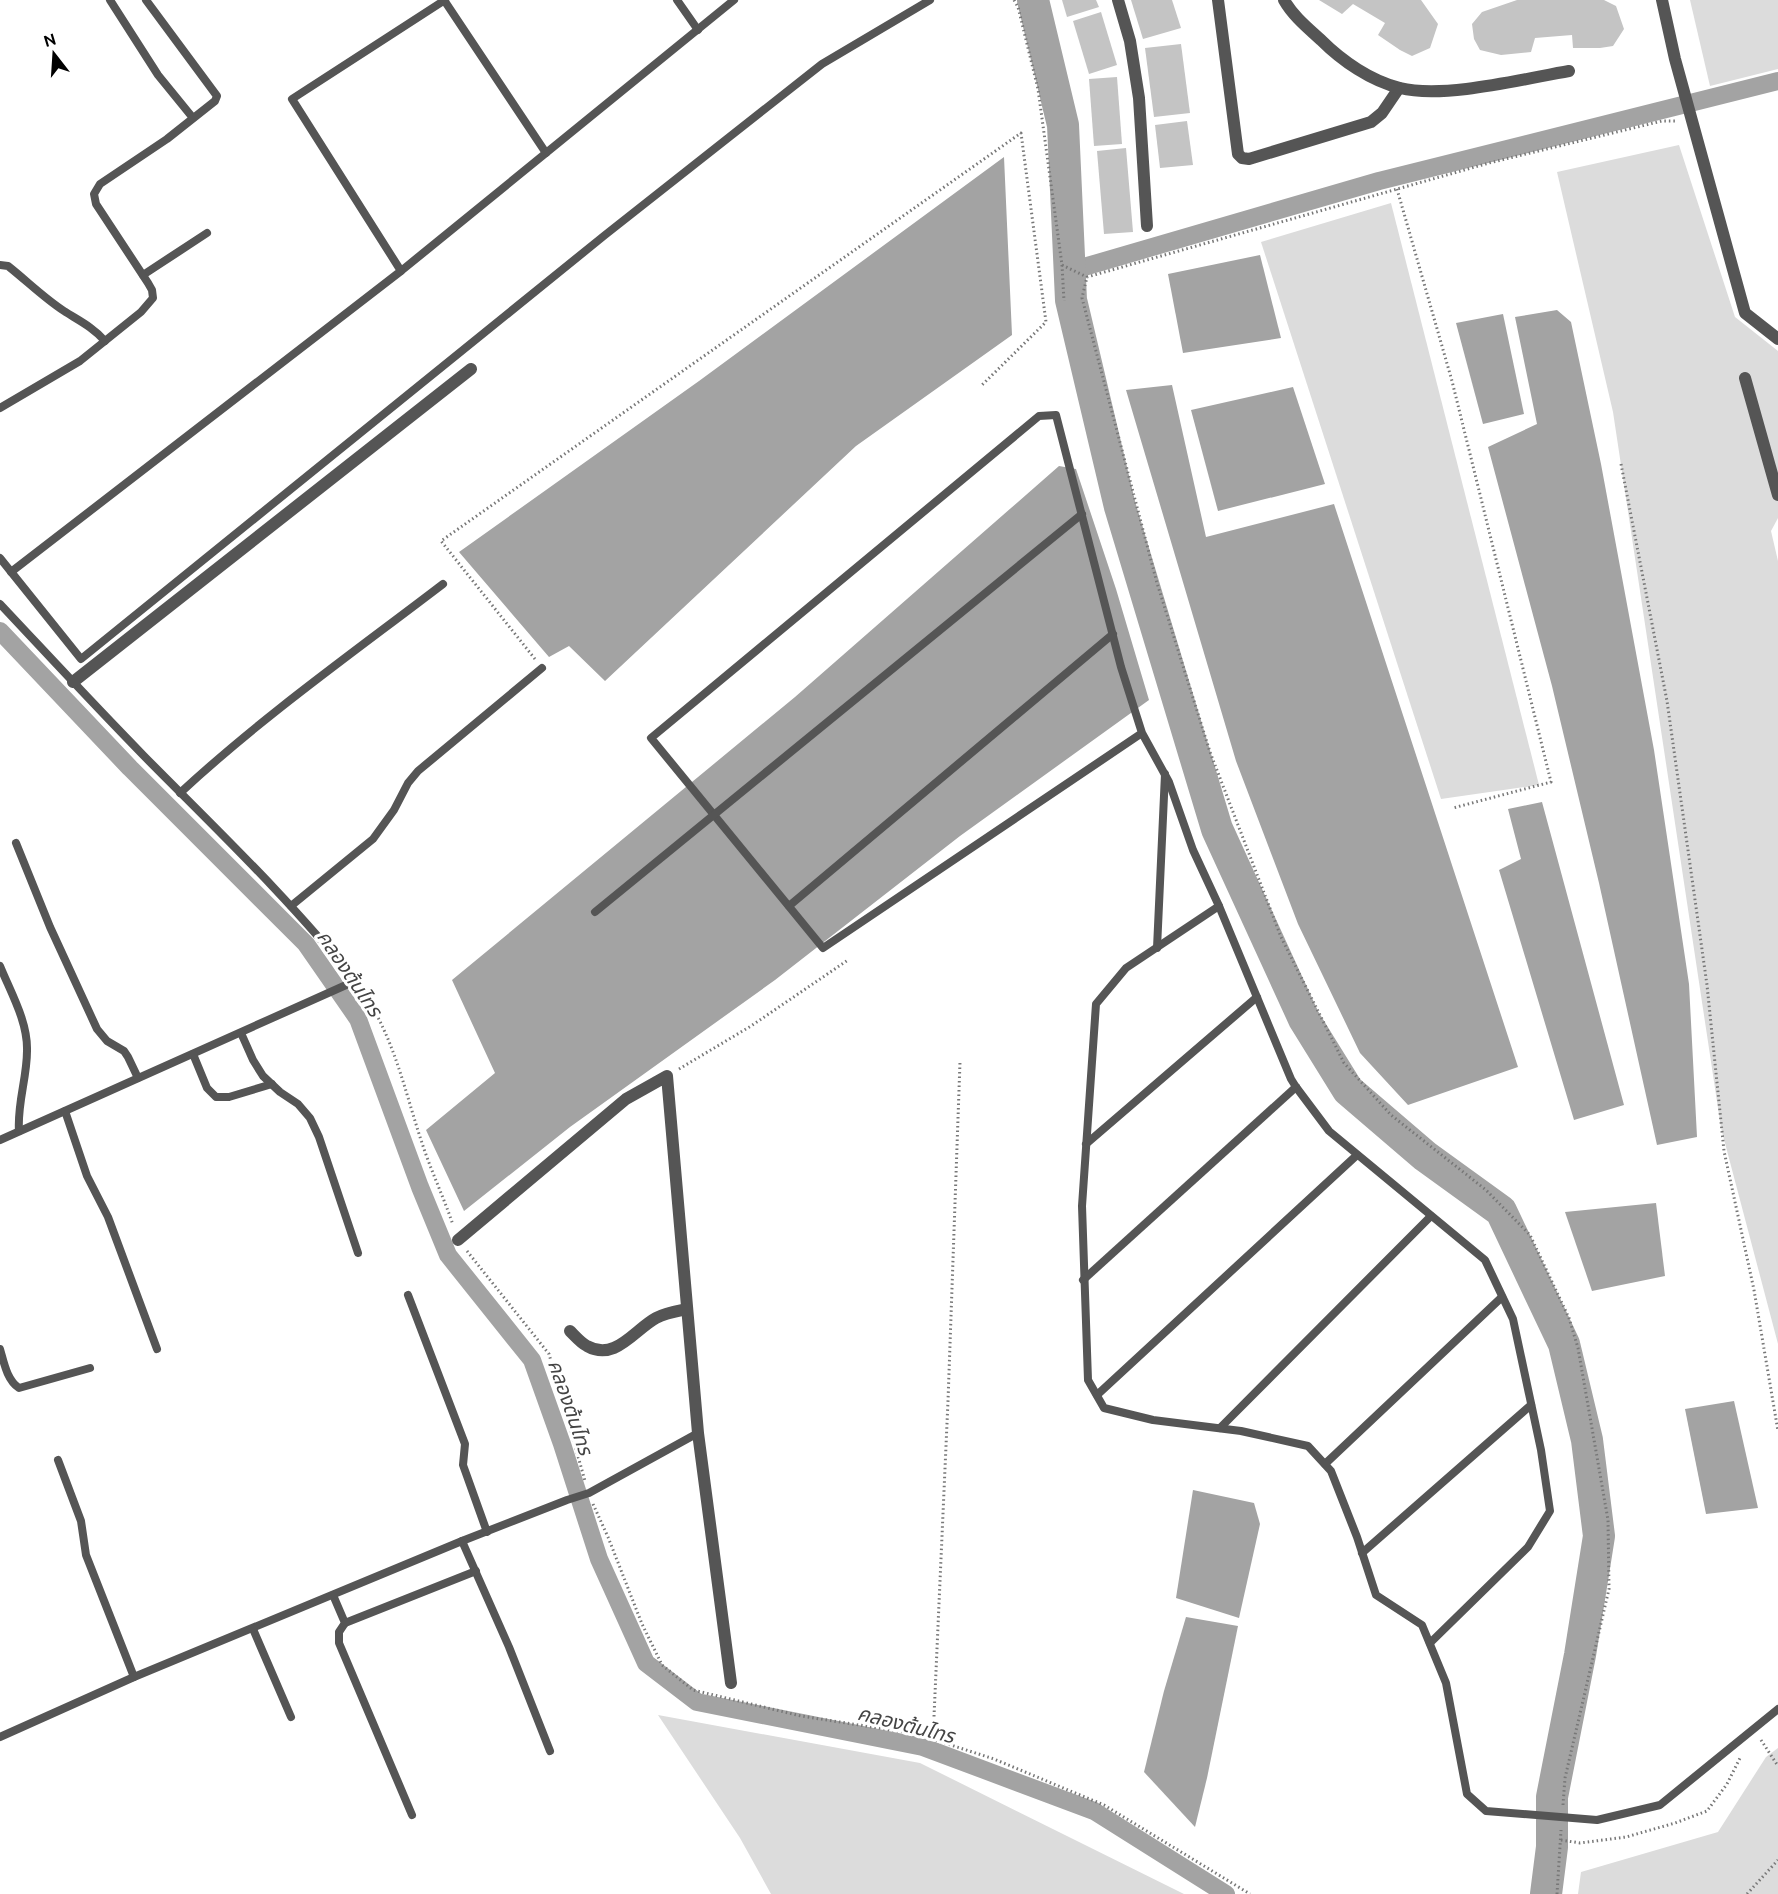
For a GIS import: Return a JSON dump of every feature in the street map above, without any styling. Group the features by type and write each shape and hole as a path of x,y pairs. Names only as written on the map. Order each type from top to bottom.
{"street":[{"path":"1118,0 1130,41 1139,98 1147,226"},
{"path":"1218,0 1238,154 1242,158 1249,159 1371,122 1382,113 1400,88"},
{"path":"1284,0 1290,10 1333,51 1367,75 1400,88 1432,92 1569,71"},
{"path":"1662,0 1691,122 1745,313 1778,339"},
{"path":"73,682 471,369"},
{"path":"1745,378 1778,495"},
{"path":"458,1240 626,1099 667,1076 698,1433 731,1683"},
{"path":"570,1331 587,1346 604,1351 611,1350 656,1318 687,1309"}],"lane":[{"path":"110,0 158,75 193,118"},
{"path":"0,408 80,361 141,312 153,298 152,290 143,275 96,204 94,194 100,184 166,139 216,101 217,96 146,0"},
{"path":"401,271 292,99 444,0 546,153"},
{"path":"677,0 698,30"},
{"path":"11,572 401,271 734,0"},
{"path":"0,558 81,658 605,235 822,64 930,0"},
{"path":"143,275 207,233"},
{"path":"0,265 8,266 64,311 79,318 105,341"},
{"path":"1142,733 823,948 651,738 1039,416 1056,415 1113,634 1142,733 1165,774 1194,850 1291,1079 1329,1131 1485,1260 1513,1319 1541,1450 1550,1511 1528,1547 1430,1643"},
{"path":"595,912 1082,514"},
{"path":"180,793 271,714 443,584"},
{"path":"0,604 322,939 354,981 0,1140"},
{"path":"789,906 1113,634"},
{"path":"291,906 373,839 418,771 542,668"},
{"path":"1157,948 1165,774"},
{"path":"16,843 50,927 97,1029 107,1041 124,1051 138,1078"},
{"path":"1219,906 1126,968 1096,1004 1082,1206 1083,1280 1088,1380 1104,1407 1153,1420 1241,1431 1308,1446 1331,1471 1376,1595 1422,1625 1446,1683 1467,1794 1486,1810 1597,1820 1660,1805 1778,1709"},
{"path":"0,966 21,1019 28,1048 18,1116 19,1131"},
{"path":"1086,1144 1257,997"},
{"path":"241,1033 263,1076 280,1092 298,1104 310,1118 319,1137 358,1253"},
{"path":"193,1054 207,1088 216,1096 229,1097 272,1084"},
{"path":"1083,1280 1296,1087"},
{"path":"65,1111 87,1176 108,1217 157,1349"},
{"path":"1097,1395 1357,1155"},
{"path":"1220,1428 1431,1216"},
{"path":"408,1295 465,1444 464,1465 487,1532"},
{"path":"1325,1464 1502,1297"},
{"path":"0,1349 9,1378 19,1388 90,1368"},
{"path":"1362,1553 1531,1405"},
{"path":"0,1737 134,1677 462,1541 587,1493 698,1433"},
{"path":"58,1460 81,1521 86,1555 134,1677"},
{"path":"462,1541 477,1571 550,1751"},
{"path":"412,1815 339,1643 339,1632 345,1623 477,1571"},
{"path":"333,1595 345,1623"},
{"path":"254,1629 291,1717"}],"path":[{"path":"1014,0 1018,7 1038,89 1062,265 1064,301"},
{"path":"1062,265 1087,277 1489,163 1662,121 1691,122"},
{"path":"542,668 441,541 1021,133 1046,322 982,385"},
{"path":"1397,189 1452,381 1551,782 1453,808"},
{"path":"1087,277 1082,298 1157,584 1210,752 1281,937 1344,1063 1391,1116 1486,1190 1530,1235 1569,1318 1578,1348 1608,1520 1609,1589 1565,1778 1563,1809"},
{"path":"1621,464 1667,701 1707,985 1724,1151 1754,1290 1778,1431"},
{"path":"667,1076 751,1026 848,960"},
{"path":"354,981 375,1009 400,1067 423,1146 458,1240 549,1354 587,1493 608,1537 642,1624 662,1665 693,1690 801,1716 917,1734 993,1759 1104,1805 1250,1894"},
{"path":"933,1739 948,1413 960,1062"},
{"path":"1760,1738 1778,1766"},
{"path":"1557,1894 1561,1830"},
{"path":"1561,1840 1580,1843"},
{"path":"1747,1894 1778,1860"}],"shaded area":[{"path":"1690,0 1778,0 1778,69 1710,86"},
{"path":"1679,145 1735,317 1778,351 1778,518 1771,531 1778,561 1778,1344 1721,1128 1613,412 1557,172"},
{"path":"1004,157 1012,335 856,446 605,681 569,646 549,657 459,552 699,381"},
{"path":"1391,203 1539,785 1441,799 1261,242"},
{"path":"1260,255 1281,338 1183,353 1168,274"},
{"path":"1557,310 1571,322 1601,464 1654,750 1689,984 1697,1137 1657,1145 1599,883 1552,686 1488,447 1537,424 1515,317"},
{"path":"1503,314 1524,414 1483,424 1456,323"},
{"path":"1172,385 1206,537 1334,504 1518,1067 1408,1105 1360,1053 1298,924 1236,761 1126,390"},
{"path":"1293,387 1325,484 1218,511 1191,410"},
{"path":"1059,466 1076,469 1116,589 1149,700 960,836 775,980 570,1127 464,1211 426,1130 495,1073 452,980 795,697"},
{"path":"1542,802 1624,1105 1574,1120 1499,870 1521,859 1508,809"},
{"path":"1656,1203 1665,1276 1592,1291 1565,1212"},
{"path":"1734,1401 1758,1508 1706,1514 1685,1409"},
{"path":"1193,1490 1254,1503 1260,1524 1239,1618 1176,1598"},
{"path":"1186,1617 1238,1626 1195,1827 1144,1772 1164,1691"},
{"path":"658,1715 920,1763 1184,1894 771,1894 740,1838"},
{"path":"1778,1748 1778,1894 1578,1894 1581,1872 1718,1832 1766,1757"}],"building":[{"path":"1062,0 1096,0 1099,7 1067,17"},
{"path":"1131,0 1172,0 1181,28 1143,39"},
{"path":"1319,0 1421,0 1438,24 1430,48 1412,56 1378,35 1385,23 1353,4 1342,14"},
{"path":"1517,0 1604,0 1616,6 1624,29 1613,46 1600,48 1573,48 1572,35 1535,38 1531,52 1501,55 1480,50 1474,39 1472,24 1482,12"},
{"path":"1101,12 1117,65 1089,74 1073,21"},
{"path":"1181,44 1190,113 1154,117 1145,48"},
{"path":"1117,77 1122,144 1094,146 1089,79"},
{"path":"1187,121 1193,165 1160,168 1155,125"},
{"path":"1126,148 1133,232 1104,234 1097,151"}],"waterway":[{"path":"1033,0 1063,125 1071,300 1120,507 1217,829 1304,1019 1348,1090 1425,1156 1501,1211 1564,1344 1587,1440 1599,1536 1580,1655 1552,1797 1552,1847 1546,1894"},
{"path":"1070,271 1379,181 1778,81"},
{"name":"คลองต้นไทร","path":"0,631 130,768 306,944 358,1019 420,1187 448,1255 532,1360 599,1559 646,1663 697,1702 923,1747 1094,1811 1226,1894"}]}
